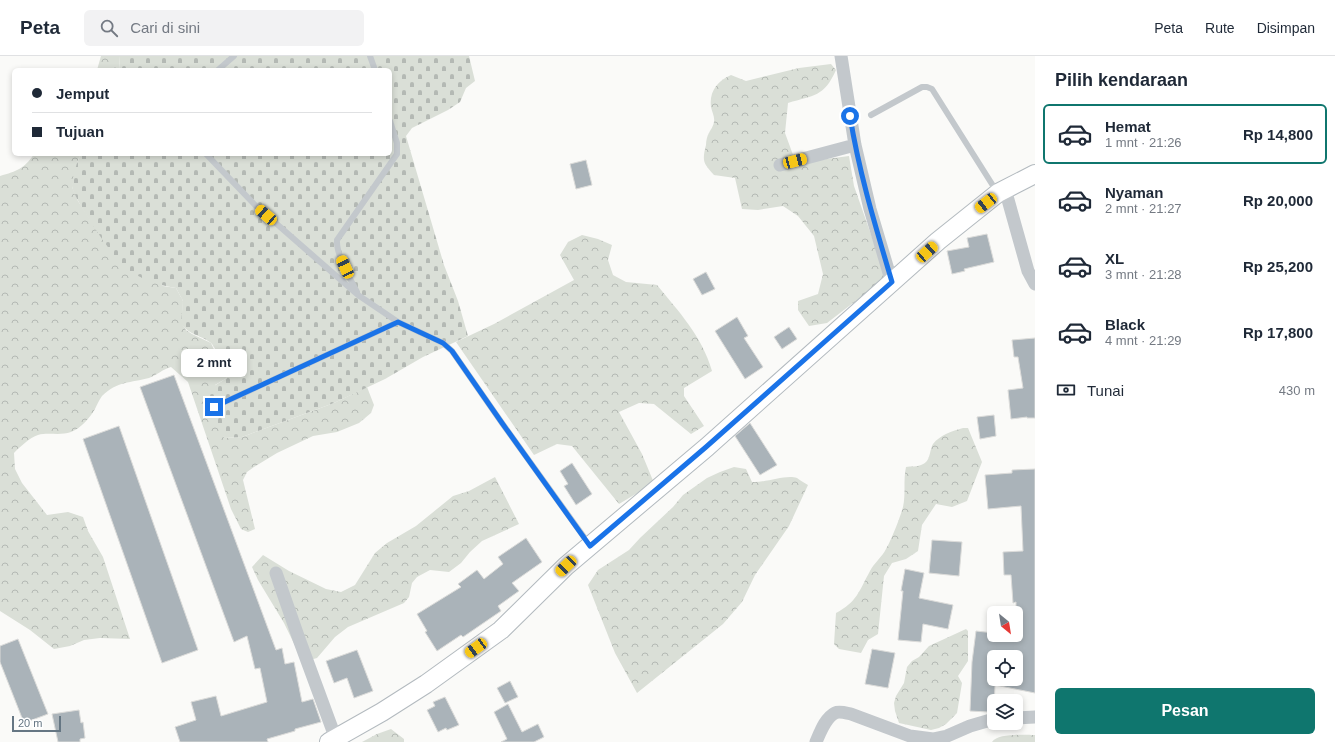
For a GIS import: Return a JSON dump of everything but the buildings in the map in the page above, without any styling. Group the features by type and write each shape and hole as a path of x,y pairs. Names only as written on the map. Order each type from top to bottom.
{"street":[{"path":"841,56 855,145 870,209 892,282"},
{"path":"780,165 855,145"},
{"path":"276,573 334,741 426,684 501,630 566,566 706,447 938,241 1002,191 1035,174"},
{"path":"1002,191 1028,271 1035,284"},
{"path":"816,742 827,720 835,713 851,714 910,736 932,740 987,721"},
{"path":"1023,718 1035,717"}],"lane":[{"path":"220,68 234,56"},
{"path":"370,56 373,68"},
{"path":"871,115 922,87 927,86 932,89 1002,191"},
{"path":"358,295 339,253 337,240 397,154 392,128"},
{"path":"208,156 255,205 358,295 398,322 443,343 452,351 590,546"},
{"path":"214,407 398,322"}],"green space":[{"path":"101,56 120,56 119,68 98,68"},
{"path":"120,56 469,56 475,81 466,88 460,102 448,110 412,128 406,136 444,265 458,301 468,336 423,357 385,379 334,403 242,437 224,438 206,396 209,389 227,378 216,350 211,343 188,331 181,324 183,301 176,288 149,281 131,272 120,263 104,242 86,215 72,186 79,157 392,156 392,68 119,68"},
{"path":"831,64 836,70 832,79 822,90 817,94 788,103 785,133 796,163 849,156 854,186 881,263 899,268 885,285 853,303 827,323 809,326 798,310 798,301 818,294 823,274 814,236 798,216 783,206 758,210 742,209 735,178 714,175 704,162 704,155 707,137 713,127 714,122 711,97 718,84 726,77 731,75 746,81 799,68"},
{"path":"32,156 80,156 72,187 78,201 102,238 163,286 176,288 183,301 182,324 186,330 192,334 211,343 227,378 215,385 224,438 242,437 334,403 367,387 374,405 371,413 359,423 337,432 313,436 277,453 247,472 243,480 255,529 248,532 241,529 231,509 188,382 171,367 149,378 124,383 113,388 102,396 87,420 75,430 63,434 42,434 35,436 28,440 14,453 15,469 22,483 47,515 68,512 83,517 88,531 103,557 130,639 100,638 84,640 70,646 54,649 30,630 0,611 0,176 20,169"},
{"path":"582,235 598,239 612,245 608,260 613,275 626,282 657,285 689,325 708,358 712,371 684,388 684,396 704,426 691,434 654,404 639,403 619,412 642,454 654,483 619,504 572,446 557,444 534,455 456,342 494,324 574,280 560,255 568,242"},
{"path":"968,428 982,462 967,501 952,507 936,504 922,525 918,551 906,559 892,563 884,576 878,634 868,640 861,653 839,649 834,644 836,613 849,605 857,595 872,568 888,545 903,507 906,467 924,464 928,459 933,444 939,438 955,430"},
{"path":"734,467 746,469 752,482 792,477 797,478 808,485 789,526 755,575 742,602 723,624 637,693 615,653 588,585 598,570 629,550 673,507 683,495 707,478"},
{"path":"495,477 519,524 482,541 461,563 449,572 430,570 417,577 412,583 409,597 404,603 348,627 335,637 317,658 303,662 284,623 258,580 252,567 263,555 289,571 326,589 341,592 355,585 375,553 387,543 416,526 453,496 469,491"},
{"path":"966,629 968,631 968,661 958,676 962,683 957,713 946,724 931,730 899,723 894,703 896,696 904,683 907,667 929,646"},
{"path":"391,729 404,739 404,742 362,742 377,734"},
{"path":"1035,735 1035,742 992,742 995,739 1005,736"}],"route":[{"path":"214,407 398,322 443,343 452,351 590,546 706,447 892,282 870,209 855,145 850,116"}]}
